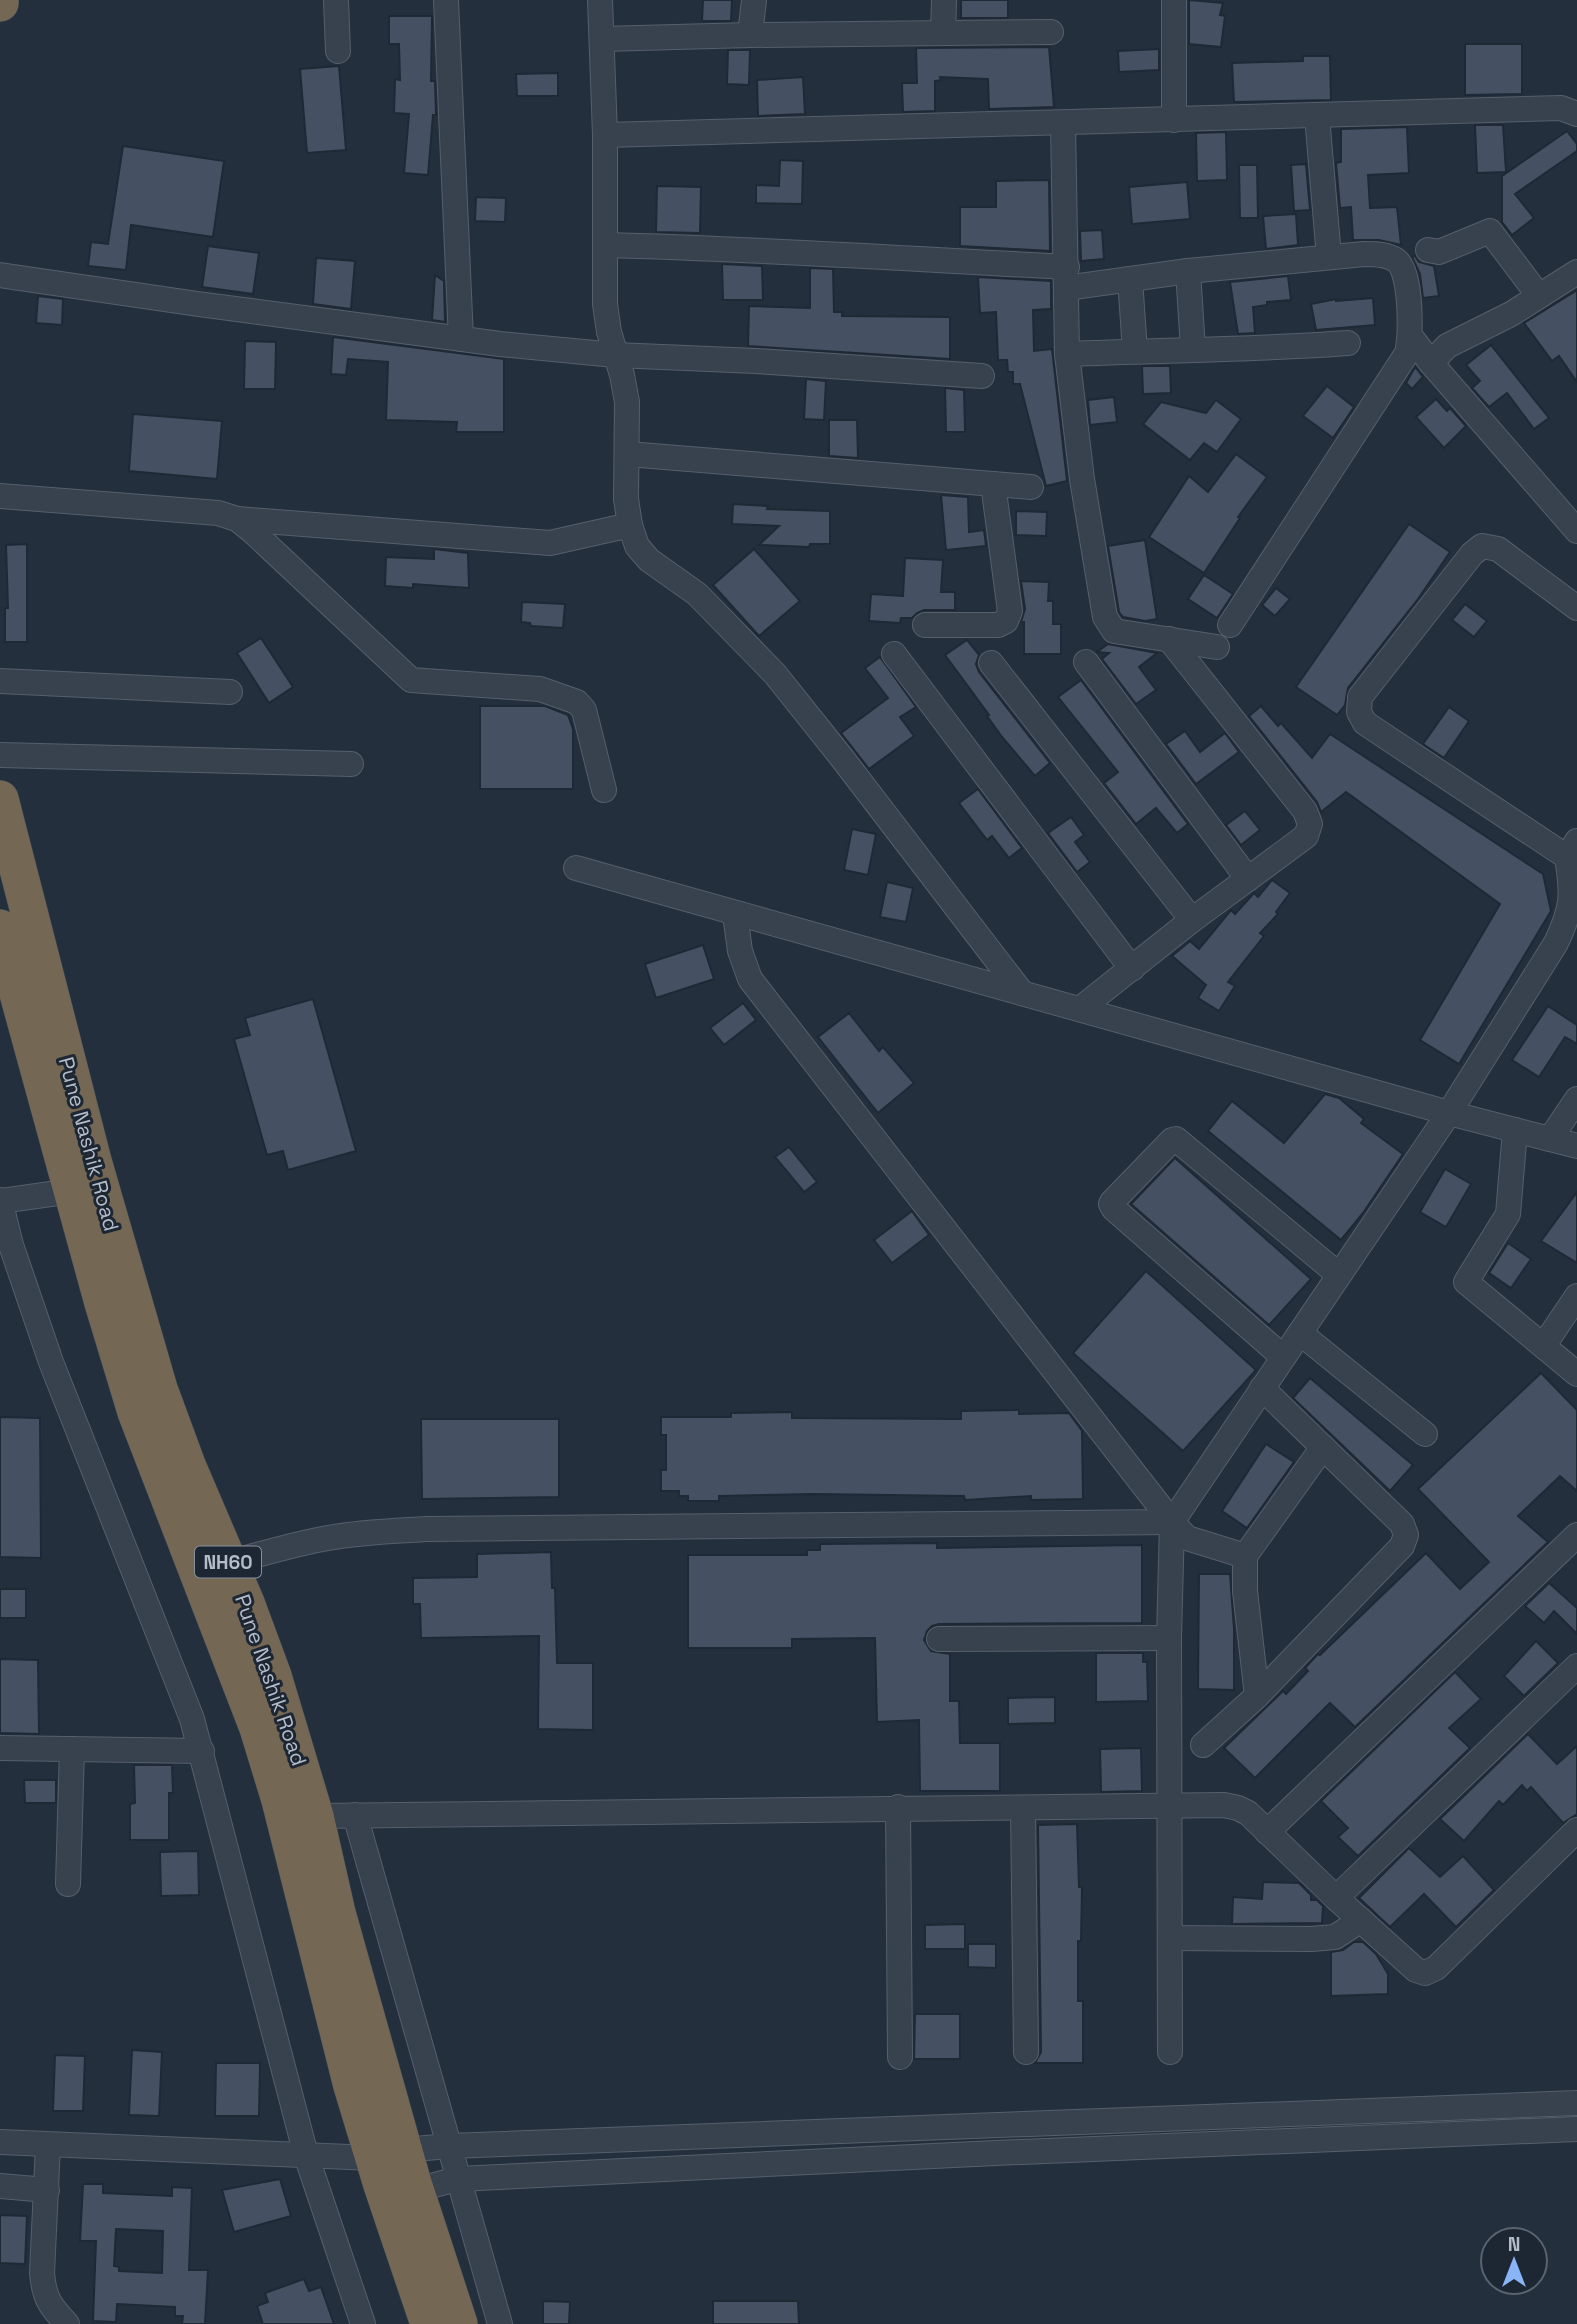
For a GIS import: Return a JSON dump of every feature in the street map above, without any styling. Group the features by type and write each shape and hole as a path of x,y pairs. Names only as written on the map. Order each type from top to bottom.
{"highway":[{"name":"Pune Nashik Road","path":"0,799 93,1161 159,1389 273,1676 315,1816 429,2324"},
{"name":"Pune Nashik Road","path":"0,928 136,1412 258,1728 296,1862 338,2034 389,2154 416,2190 459,2324"}],"street":[{"path":"335,0 338,51"},
{"path":"446,0 461,339"},
{"path":"600,0 605,135 605,304 627,402 626,499 637,546 649,560 698,594 775,674 1022,993"},
{"path":"750,35 754,0"},
{"path":"943,33 944,0"},
{"path":"1174,0 1174,120"},
{"path":"602,39 1051,32"},
{"path":"605,135 1561,108 1577,114"},
{"path":"1317,116 1329,257"},
{"path":"1063,124 1067,354 1082,479 1105,617 1114,631 1217,647"},
{"path":"1428,250 1439,252 1490,231 1539,296"},
{"path":"606,245 764,249 1067,277 1130,279 1329,257 1381,255 1396,261 1404,271 1411,337 1407,353 1230,625"},
{"path":"1188,271 1193,349"},
{"path":"1431,363 1447,346 1511,314 1577,272"},
{"path":"0,275 461,339 615,355 982,376"},
{"path":"1130,279 1135,351"},
{"path":"1411,337 1577,531"},
{"path":"1067,354 1273,349 1348,343"},
{"path":"628,454 1031,486"},
{"path":"925,625 998,625 1006,621 1010,611 993,484"},
{"path":"0,496 218,513 237,519 551,543 630,525"},
{"path":"237,519 411,680 540,689 577,702 584,710 604,790"},
{"path":"1170,2052 1169,1638 1172,1522 1449,1113 1556,943 1568,919 1573,892 1572,849 1366,723 1359,712 1360,697 1472,554 1482,546 1498,549 1577,608"},
{"path":"1080,1009 1192,920 1306,836 1310,824 1305,811 1169,639"},
{"path":"894,654 1132,969"},
{"path":"1086,662 1248,878"},
{"path":"991,663 1192,920"},
{"path":"0,681 230,692"},
{"path":"0,755 351,764"},
{"path":"576,868 1449,1113 1577,1146"},
{"path":"735,914 740,951 750,979 1172,1522 1187,1538 1245,1556"},
{"path":"1550,1139 1577,1099"},
{"path":"1515,1130 1508,1214 1466,1282 1577,1374"},
{"path":"1283,1357 1114,1209 1112,1202 1176,1139 1339,1275"},
{"path":"72,1191 0,1200 6,1245 192,1719 306,2155 363,2324"},
{"path":"1544,1345 1577,1296"},
{"path":"1300,1333 1426,1434"},
{"path":"1203,1745 1257,1696 1402,1546 1406,1535 1402,1524 1262,1388"},
{"path":"1257,1696 1245,1591 1245,1556 1323,1447"},
{"path":"228,1563 289,1546 371,1532 1172,1522"},
{"path":"1267,1832 1577,1535"},
{"path":"939,1639 1169,1638"},
{"path":"1336,1898 1577,1666"},
{"path":"0,1748 202,1751"},
{"path":"68,1884 72,1749"},
{"path":"315,1816 1224,1805 1248,1813 1336,1898 1416,1970 1425,1973 1436,1968 1577,1830"},
{"path":"898,1807 900,2057"},
{"path":"1023,1808 1026,2052"},
{"path":"355,1815 500,2324"},
{"path":"1170,1938 1335,1937 1362,1920"},
{"path":"0,2142 306,2155 389,2154 448,2146 1577,2103"},
{"path":"416,2190 457,2179 1577,2129"},
{"path":"48,2145 42,2273 44,2294 67,2324"},
{"path":"0,2186 47,2190"}],"building":[{"path":"703,0 732,0 731,21 702,21"},
{"path":"961,0 1008,0 1008,18 961,18"},
{"path":"1189,0 1223,3 1220,15 1225,16 1221,47 1189,44"},
{"path":"389,16 432,16 431,81 435,81 436,115 433,115 428,175 404,173 409,114 394,113 395,79 400,80 399,44 389,44"},
{"path":"1465,44 1522,44 1522,94 1465,95"},
{"path":"1049,47 1054,107 989,109 988,79 940,77 941,80 935,81 935,111 903,112 902,83 917,83 916,48"},
{"path":"1159,49 1159,70 1119,72 1118,51"},
{"path":"728,50 750,50 749,85 727,84"},
{"path":"1303,56 1330,56 1331,100 1234,102 1232,63 1303,61"},
{"path":"339,66 346,150 307,153 300,69"},
{"path":"558,73 558,96 517,96 516,74"},
{"path":"803,77 805,114 758,116 757,80"},
{"path":"1475,125 1503,125 1506,172 1477,173"},
{"path":"1407,127 1409,173 1368,175 1370,208 1397,207 1401,245 1379,240 1353,240 1351,207 1340,208 1336,163 1341,162 1341,129"},
{"path":"1567,131 1577,144 1577,151 1515,194 1534,218 1512,235 1502,222 1502,176"},
{"path":"1226,132 1227,180 1197,181 1196,133"},
{"path":"123,146 224,161 213,237 131,225 126,270 88,266 91,242 108,244"},
{"path":"780,160 803,161 802,204 756,203 756,185 779,186"},
{"path":"1306,164 1310,210 1294,211 1291,165"},
{"path":"1239,165 1257,165 1258,218 1240,218"},
{"path":"1049,180 1050,251 960,246 960,207 996,207 996,181"},
{"path":"1187,182 1190,219 1132,224 1129,187"},
{"path":"657,186 701,187 700,233 656,232"},
{"path":"476,197 506,198 505,222 475,221"},
{"path":"1296,214 1298,245 1266,249 1263,216"},
{"path":"1102,230 1104,259 1081,261 1080,231"},
{"path":"208,246 259,253 253,294 202,287"},
{"path":"1415,256 1419,262 1434,266 1439,296 1423,298 1420,274 1412,257"},
{"path":"316,258 355,261 351,309 313,304"},
{"path":"722,264 762,266 763,300 723,300"},
{"path":"810,268 833,269 834,312 842,312 842,316 950,317 950,359 748,346 749,306 810,308"},
{"path":"435,275 444,281 445,322 432,320"},
{"path":"1288,276 1291,300 1267,302 1267,305 1253,307 1255,333 1238,334 1230,282"},
{"path":"978,277 1051,281 1051,309 1033,310 1034,351 1052,349 1067,481 1046,486 1020,384 1013,384 1013,372 1008,372 1007,360 998,360 996,312 980,313"},
{"path":"1577,290 1577,382 1559,356 1552,361 1524,323"},
{"path":"38,296 63,299 62,325 36,323"},
{"path":"1373,298 1375,325 1316,330 1311,304 1336,299"},
{"path":"333,337 504,359 504,432 456,432 457,422 386,420 388,362 348,359 346,375 331,374"},
{"path":"245,341 276,342 275,389 244,389"},
{"path":"1491,345 1549,418 1534,429 1507,393 1489,407 1472,388 1480,381 1466,365"},
{"path":"1142,366 1170,366 1171,393 1143,394"},
{"path":"1415,367 1423,377 1412,389 1406,383"},
{"path":"806,379 826,381 824,420 804,419"},
{"path":"1327,386 1354,407 1333,438 1303,416"},
{"path":"945,388 964,390 965,432 946,432"},
{"path":"1114,397 1117,422 1090,425 1088,400"},
{"path":"1436,399 1447,411 1450,408 1466,426 1444,448 1416,417"},
{"path":"1216,400 1241,419 1217,452 1204,443 1190,460 1143,424 1161,402 1206,413"},
{"path":"133,414 222,421 217,479 129,471"},
{"path":"829,420 857,420 858,458 829,456"},
{"path":"1236,454 1267,477 1238,517 1240,518 1204,573 1149,537 1189,476 1208,492"},
{"path":"941,495 968,497 969,532 984,530 986,546 946,550"},
{"path":"733,504 768,506 767,509 830,511 830,544 810,544 809,547 759,545 779,526 732,524"},
{"path":"1016,511 1047,512 1046,536 1016,535"},
{"path":"1409,524 1450,552 1418,599 1348,688 1345,705 1337,715 1296,687"},
{"path":"1145,540 1157,619 1145,621 1123,617 1119,612 1108,546"},
{"path":"27,544 27,642 5,642 5,608 8,608 6,545"},
{"path":"434,549 468,553 469,588 413,584 413,588 385,586 386,557 434,559"},
{"path":"754,549 800,601 759,636 713,585"},
{"path":"905,558 943,560 941,592 955,592 955,610 924,610 912,618 901,618 900,623 869,621 871,594 903,596"},
{"path":"1204,575 1233,594 1217,618 1188,599"},
{"path":"1021,581 1049,582 1048,601 1053,601 1053,624 1061,624 1061,654 1024,654 1024,622 1021,622 1025,609"},
{"path":"1276,588 1290,599 1275,616 1262,605"},
{"path":"522,602 565,604 563,628 531,626 530,623 521,622"},
{"path":"1465,604 1487,621 1474,637 1452,620"},
{"path":"261,638 293,687 269,703 237,653"},
{"path":"967,640 979,655 976,664 979,672 1050,763 1035,776 1002,737 945,655"},
{"path":"1108,644 1157,653 1139,667 1156,690 1136,704 1102,659 1109,653 1097,652"},
{"path":"880,657 916,707 900,717 914,736 869,769 841,733 888,698 865,668"},
{"path":"1081,680 1188,824 1177,833 1156,808 1136,824 1104,783 1118,772 1058,697"},
{"path":"480,706 545,706 568,715 573,729 573,789 480,789"},
{"path":"1261,706 1278,726 1281,723 1312,758 1330,734 1543,874 1551,911 1459,1064 1420,1040 1500,904 1346,792 1321,812 1317,802 1249,716"},
{"path":"1449,707 1469,721 1444,758 1423,744"},
{"path":"1185,731 1200,752 1225,733 1239,752 1196,784 1166,744"},
{"path":"978,789 1022,848 1009,858 992,836 987,840 959,803"},
{"path":"1245,811 1260,830 1241,845 1226,825"},
{"path":"1071,817 1084,835 1075,842 1090,862 1077,872 1048,833"},
{"path":"852,829 876,834 868,875 844,870"},
{"path":"1272,880 1290,893 1276,912 1278,914 1260,933 1264,936 1228,982 1235,986 1219,1011 1198,998 1206,985 1172,956 1190,941 1199,949 1231,910 1235,914 1254,893 1258,897"},
{"path":"887,882 913,888 906,922 880,917"},
{"path":"703,945 714,979 656,998 645,964"},
{"path":"313,999 356,1151 288,1170 283,1151 267,1155 234,1039 250,1035 245,1018"},
{"path":"743,1003 756,1020 724,1045 710,1028"},
{"path":"1548,1006 1577,1025 1577,1044 1565,1037 1539,1077 1512,1060"},
{"path":"849,1013 879,1051 883,1047 914,1083 878,1113 818,1037"},
{"path":"1325,1094 1339,1098 1364,1119 1361,1123 1403,1154 1341,1240 1208,1131 1232,1101 1284,1143"},
{"path":"789,1147 817,1182 804,1192 775,1157"},
{"path":"1175,1158 1311,1279 1269,1325 1131,1204"},
{"path":"1445,1169 1471,1184 1446,1227 1420,1212"},
{"path":"1577,1192 1577,1263 1541,1241"},
{"path":"912,1211 929,1235 892,1263 874,1240"},
{"path":"1508,1243 1531,1259 1511,1288 1489,1273"},
{"path":"1146,1271 1256,1370 1183,1451 1073,1353"},
{"path":"1541,1373 1577,1410 1577,1491 1560,1476 1518,1516 1548,1542 1355,1727 1330,1703 1255,1778 1224,1748 1283,1691 1286,1694 1308,1671 1305,1668 1318,1654 1426,1553 1460,1589 1489,1562 1418,1489"},
{"path":"1310,1378 1413,1465 1390,1491 1293,1398"},
{"path":"1019,1410 1019,1414 1069,1413 1082,1431 1083,1499 1031,1500 1031,1496 965,1500 964,1496 814,1494 719,1496 719,1501 688,1501 688,1496 679,1496 679,1491 661,1491 661,1470 666,1470 666,1435 661,1435 661,1417 731,1417 731,1413 792,1412 792,1418 961,1419 961,1411"},
{"path":"0,1417 40,1418 41,1558 0,1557"},
{"path":"421,1419 559,1419 559,1497 422,1499"},
{"path":"1266,1444 1294,1462 1247,1528 1222,1511"},
{"path":"937,1543 937,1548 1142,1545 1142,1623 939,1624 927,1631 924,1640 931,1651 950,1654 950,1701 959,1701 960,1743 1000,1743 1000,1791 920,1791 919,1720 877,1722 875,1638 792,1639 792,1648 688,1648 688,1555 807,1555 807,1550 820,1550 820,1544"},
{"path":"551,1552 557,1663 593,1663 593,1730 538,1729 539,1636 421,1638 420,1604 413,1604 413,1578 477,1577 477,1554"},
{"path":"1199,1574 1230,1574 1234,1629 1234,1690 1198,1689"},
{"path":"1549,1583 1577,1608 1577,1634 1554,1611 1544,1623 1525,1606"},
{"path":"0,1589 26,1589 26,1618 0,1618"},
{"path":"1536,1641 1558,1663 1524,1696 1504,1676"},
{"path":"1096,1653 1143,1653 1143,1662 1147,1662 1148,1701 1096,1702"},
{"path":"0,1659 38,1660 39,1734 0,1733"},
{"path":"1455,1672 1481,1699 1449,1728 1470,1748 1358,1856 1338,1837 1348,1828 1321,1801"},
{"path":"1055,1697 1055,1723 1008,1724 1008,1698"},
{"path":"1528,1734 1557,1764 1577,1746 1577,1814 1563,1823 1531,1787 1527,1791 1522,1785 1503,1805 1499,1801 1464,1841 1440,1819"},
{"path":"1141,1748 1142,1791 1101,1792 1100,1749"},
{"path":"134,1765 172,1765 173,1793 169,1793 169,1840 130,1840 130,1804 135,1803"},
{"path":"24,1780 56,1780 56,1803 25,1803"},
{"path":"1077,1824 1079,1887 1082,1887 1081,1941 1078,1941 1078,2001 1083,2001 1083,2063 1035,2063 1041,2052 1038,1825"},
{"path":"1409,1848 1440,1877 1463,1856 1494,1890 1456,1927 1424,1894 1390,1927 1359,1898"},
{"path":"198,1851 199,1895 161,1896 160,1852"},
{"path":"1263,1882 1299,1883 1311,1895 1311,1900 1317,1900 1323,1906 1322,1923 1232,1924 1233,1897 1262,1899"},
{"path":"965,1924 965,1949 925,1949 925,1925"},
{"path":"1354,1942 1363,1942 1376,1954 1388,1974 1388,1994 1331,1996 1331,1952 1343,1950"},
{"path":"968,1944 996,1944 996,1968 968,1967"},
{"path":"915,2014 960,2014 960,2059 914,2059"},
{"path":"132,2050 162,2052 159,2116 129,2115"},
{"path":"55,2055 85,2056 83,2111 53,2111"},
{"path":"216,2063 260,2063 259,2116 215,2116"},
{"path":"280,2179 291,2216 234,2232 222,2190"},
{"path":"83,2184 103,2184 103,2193 172,2196 172,2187 192,2188 189,2270 208,2270 205,2324 182,2324 183,2316 175,2316 175,2307 117,2304 116,2322 93,2321 96,2241 80,2241","holes":["116,2229 163,2231 162,2273 119,2271 119,2267 114,2266"]},
{"path":"0,2215 27,2216 25,2264 0,2263"},
{"path":"304,2279 309,2291 321,2287 334,2324 263,2324 257,2306 268,2302 265,2293"},
{"path":"543,2301 570,2302 569,2324 543,2324"},
{"path":"713,2301 798,2301 799,2324 713,2324"}]}
